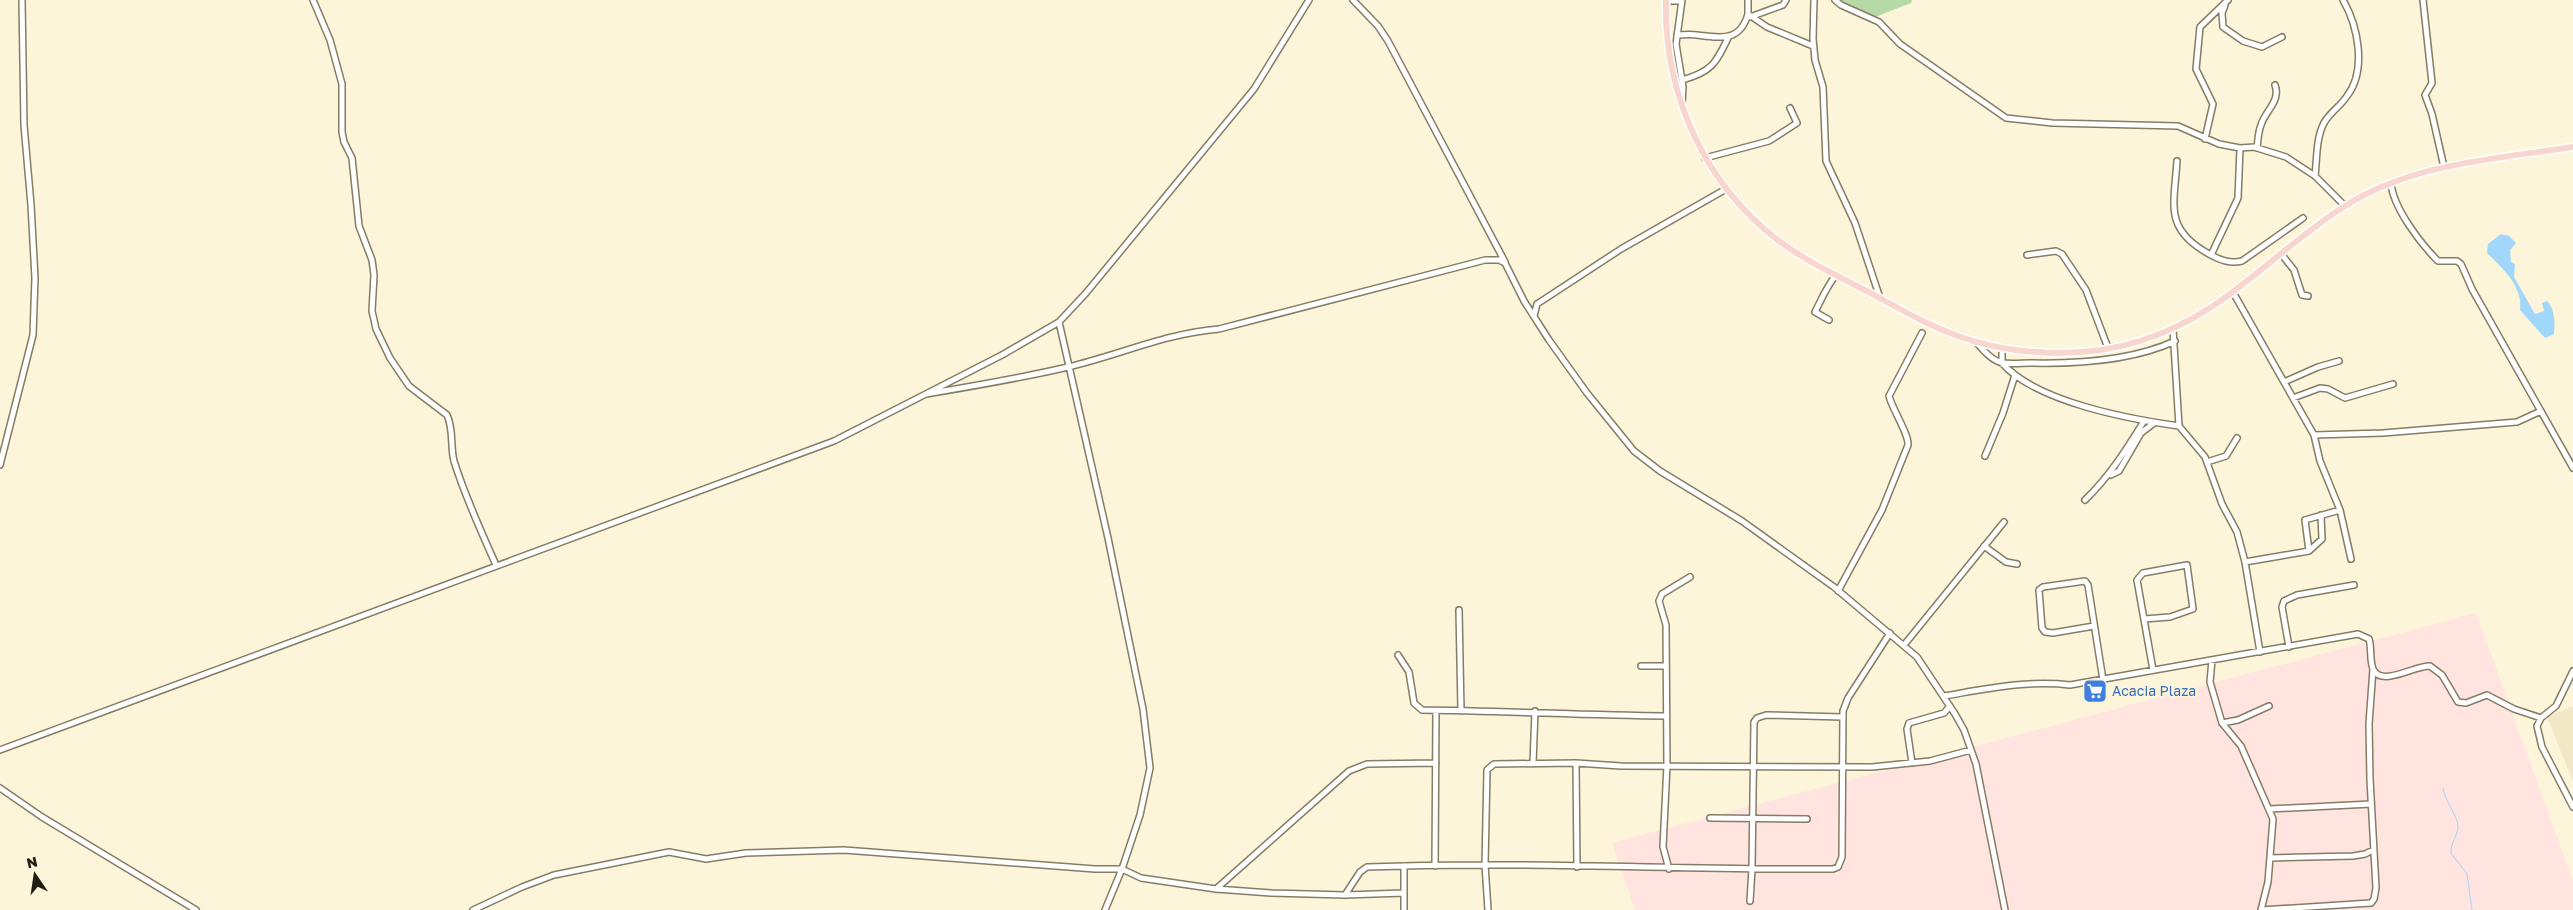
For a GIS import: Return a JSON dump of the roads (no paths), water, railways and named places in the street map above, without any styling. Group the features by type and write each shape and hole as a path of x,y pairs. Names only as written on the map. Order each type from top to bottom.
{"main road":[{"path":"1666,0 1669,57 1682,108 1705,158 1726,189 1767,232 1836,275 1934,327 1976,342 2002,348 2060,352 2108,348 2140,341 2200,316 2234,294 2345,206 2391,183 2444,167 2573,147"}],"street":[{"path":"0,465 33,336 34,278 31,205 24,125 22,0"},
{"path":"313,0 330,40 342,84 344,142 352,158 359,226 372,260 374,275 372,311 376,329 390,358 409,386 447,415 450,423 453,457 458,475 496,565"},
{"path":"0,750 834,440 1002,355 1059,322 1086,293 1254,89 1309,0"},
{"path":"1353,0 1378,26 1388,41 1524,301 1570,371 1634,451 1660,471 1742,521 1838,591 1917,657 1944,696 1964,730 1971,750 1982,786 2005,910"},
{"path":"1666,0 1682,0 1677,35 1678,58 1684,94 1682,108"},
{"path":"1677,35 1729,36 1739,32 1749,16 1748,0"},
{"path":"1749,16 1783,5 1786,0"},
{"path":"1814,0 1813,46 1823,87 1826,161 1854,223 1880,298"},
{"path":"1835,0 1841,5 1878,22 1900,44 2006,118 2061,123 2178,126 2206,139 2240,148 2257,148 2286,157 2315,176 2345,206"},
{"path":"2315,176 2323,124 2353,88 2357,72 2357,42 2350,13 2343,0"},
{"path":"2422,0 2432,83 2425,95 2432,114 2444,167"},
{"path":"2206,139 2213,104 2196,69 2198,33 2200,28 2226,2"},
{"path":"2226,2 2222,13 2223,27 2242,41 2262,47 2282,37"},
{"path":"1749,16 1767,28 1813,46"},
{"path":"1682,80 1708,70 1715,64 1729,36"},
{"path":"2257,148 2260,126 2265,114 2274,103 2275,86"},
{"path":"1705,158 1769,141 1797,123 1790,108"},
{"path":"2211,255 2238,198 2240,148"},
{"path":"2177,161 2174,209 2177,226 2190,241 2211,255 2232,263 2242,261 2303,218"},
{"path":"2391,183 2399,209 2427,249 2438,261 2457,261 2461,264 2472,289 2573,468"},
{"path":"1534,317 1537,304 1621,249 1726,189"},
{"path":"2027,255 2056,251 2062,254 2086,290 2108,348"},
{"path":"2282,255 2294,270 2302,295 2308,296"},
{"path":"921,395 1068,367 1164,341 1180,334 1219,329 1257,320 1485,260 1499,260 1505,263"},
{"path":"1829,320 1816,312 1822,302 1825,289 1836,275"},
{"path":"2234,294 2314,435 2320,461 2340,510 2351,559"},
{"path":"1524,301 1537,304"},
{"path":"1059,322 1108,538 1142,709 1150,768 1122,869 1105,910"},
{"path":"2173,328 2178,426 2207,462 2222,504 2237,532 2245,562 2260,652"},
{"path":"1838,591 1882,510 1908,445 1908,439 1894,414 1890,396 1922,334"},
{"path":"2002,363 2093,362 2162,348 2175,341"},
{"path":"1976,342 1985,353 2002,363 2015,375 2083,407 2144,421 2178,426"},
{"path":"2002,348 2002,363"},
{"path":"2284,382 2318,367 2339,361"},
{"path":"1985,456 2003,413 2015,375"},
{"path":"2293,398 2320,388 2328,389 2345,398 2393,384"},
{"path":"2314,435 2383,433 2517,422 2541,411"},
{"path":"2084,500 2108,476 2144,421"},
{"path":"2108,476 2119,471 2141,433 2154,423"},
{"path":"2207,462 2226,456 2237,438"},
{"path":"2309,551 2304,522 2308,518 2340,510"},
{"path":"2245,562 2267,556 2309,551 2322,539 2321,515"},
{"path":"1904,645 2004,522"},
{"path":"1984,546 2006,562 2016,564"},
{"path":"2144,619 2170,617 2193,609 2187,565 2143,573 2137,580 2153,670"},
{"path":"1669,869 1663,847 1666,765 1666,625 1658,601 1662,594 1690,577"},
{"path":"2094,626 2054,633 2045,632 2041,621 2039,590 2042,587 2085,581 2088,585 2103,680"},
{"path":"2289,647 2282,607 2284,601 2297,596 2354,585"},
{"path":"1459,610 1461,711"},
{"path":"1345,895 1360,872 1367,867 1485,865 1669,869 1833,869 1838,867 1842,857 1842,717 1848,698 1890,633"},
{"path":"1944,696 2016,684 2046,682 2070,686 2153,670 2212,660 2260,652 2289,647 2362,635 2369,639 2373,669 2369,724 2376,888 2374,899 2371,903 2261,910 2268,882 2273,819 2270,809 2254,780 2241,746 2222,723 2210,682 2212,660"},
{"path":"1398,655 1409,672 1412,682 1412,698 1417,708 1422,710 1535,711 1585,715 1666,716"},
{"path":"1641,666 1665,666"},
{"path":"2373,669 2378,674 2392,677 2412,668 2430,666 2442,676 2458,702 2466,703 2487,695 2514,709 2541,718"},
{"path":"2573,671 2556,706 2541,718 2538,730 2542,747 2573,807"},
{"path":"1912,763 1907,729 1910,723 1944,713 1950,706"},
{"path":"2222,723 2238,720 2269,706"},
{"path":"1435,866 1436,710"},
{"path":"1533,763 1535,711"},
{"path":"1750,901 1754,722 1760,716 1842,717"},
{"path":"1488,910 1485,865 1487,770 1494,764 1576,762 1621,766 1841,766 1912,763 1971,750"},
{"path":"1576,762 1577,867"},
{"path":"1216,889 1349,771 1367,764 1436,763"},
{"path":"0,788 42,817 196,910"},
{"path":"2270,809 2371,804"},
{"path":"1710,818 1806,819"},
{"path":"473,910 522,887 554,875 669,852 706,859 746,853 844,850 1095,869 1122,869 1141,878 1216,889 1345,895 1404,893"},
{"path":"2270,858 2353,856 2366,854 2373,850"},
{"path":"1404,866 1404,910"}],"water":[{"path":"2501,234 2509,236 2516,243 2510,250 2511,262 2515,264 2514,277 2535,314 2544,311 2542,303 2547,301 2550,304 2554,316 2554,334 2545,338 2520,310 2518,293 2511,278 2487,253 2488,244"}],"waterway":[{"path":"2443,788 2458,826 2451,853 2467,874 2472,910"}],"place":[{"name":"Acacia Plaza","path":"2095,691"}]}
